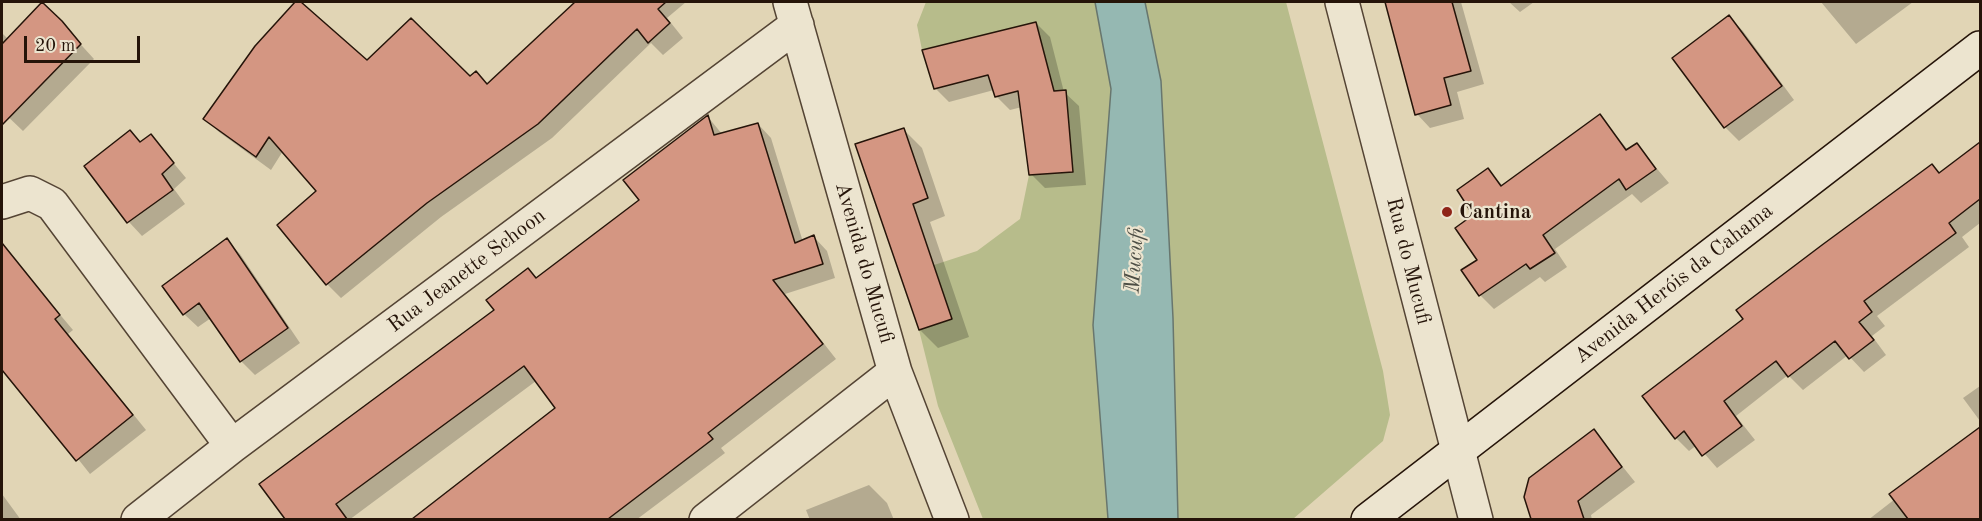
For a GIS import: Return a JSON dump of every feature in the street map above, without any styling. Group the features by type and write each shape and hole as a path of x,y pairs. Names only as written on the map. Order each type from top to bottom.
{"street":[{"name":"Rua do Mucufi","path":"1342,2 1476,519"},
{"name":"Avenida do Mucufi","path":"793,13 895,372 952,519"},
{"name":"Rua Jeanette Schoon","path":"138,519 793,13"},
{"name":"Avenida Heróis da Cahama","path":"1368,519 1980,48"},
{"path":"2,202 30,193 52,204 232,446"},
{"path":"706,519 895,372"}],"green space":[{"path":"926,2 1286,2 1383,371 1390,415 1383,441 1293,519 983,519 938,406 919,330 952,319 934,265 977,251 1020,219 1029,175 1073,172 1066,91 1018,91 1013,73 1047,64 1036,22 922,50 917,25"}],"water":[{"name":"Mucufi","path":"1095,2 1145,2 1161,81 1173,318 1178,519 1108,519 1093,325 1111,89"}],"building":[{"path":"42,2 81,44 2,125 2,44"},
{"path":"295,2 301,2 367,60 411,18 470,76 476,71 487,84 575,2 666,2 658,9 670,23 648,43 637,29 538,124 427,203 326,285 277,225 316,191 269,137 256,157 203,119 255,46"},
{"path":"1385,2 1452,2 1471,71 1444,78 1451,105 1415,115"},
{"path":"1729,15 1782,86 1724,128 1672,58"},
{"path":"1036,22 1054,91 1066,90 1073,172 1029,175 1018,91 995,97 988,75 934,89 922,50"},
{"path":"1600,114 1626,150 1637,143 1656,169 1626,190 1619,179 1543,235 1555,253 1530,269 1526,264 1479,296 1461,270 1477,260 1455,228 1473,215 1457,190 1488,168 1501,186"},
{"path":"708,115 714,135 758,123 795,243 814,235 823,264 773,280 823,344 708,433 713,439 608,519 412,519 555,408 524,366 336,504 347,519 285,519 259,484 494,310 486,300 528,268 536,278 639,200 623,180"},
{"path":"904,128 928,198 913,204 952,319 919,330 855,144"},
{"path":"130,130 140,142 151,134 174,163 162,174 173,190 127,223 84,166"},
{"path":"1980,142 1980,199 1949,223 1956,233 1864,301 1872,312 1859,322 1874,340 1849,359 1835,341 1788,377 1776,361 1724,401 1742,426 1702,456 1684,431 1675,439 1642,396 1743,319 1736,310 1822,245 1932,164 1939,173"},
{"path":"227,238 288,328 240,362 199,303 183,315 162,286"},
{"path":"2,243 60,315 55,319 133,415 76,461 2,370"},
{"path":"1980,427 1980,519 1908,519 1889,494"},
{"path":"1594,429 1622,467 1578,501 1584,519 1531,519 1524,497 1529,478"}],"place":[{"name":"Cantina","path":"1447,212"}]}
